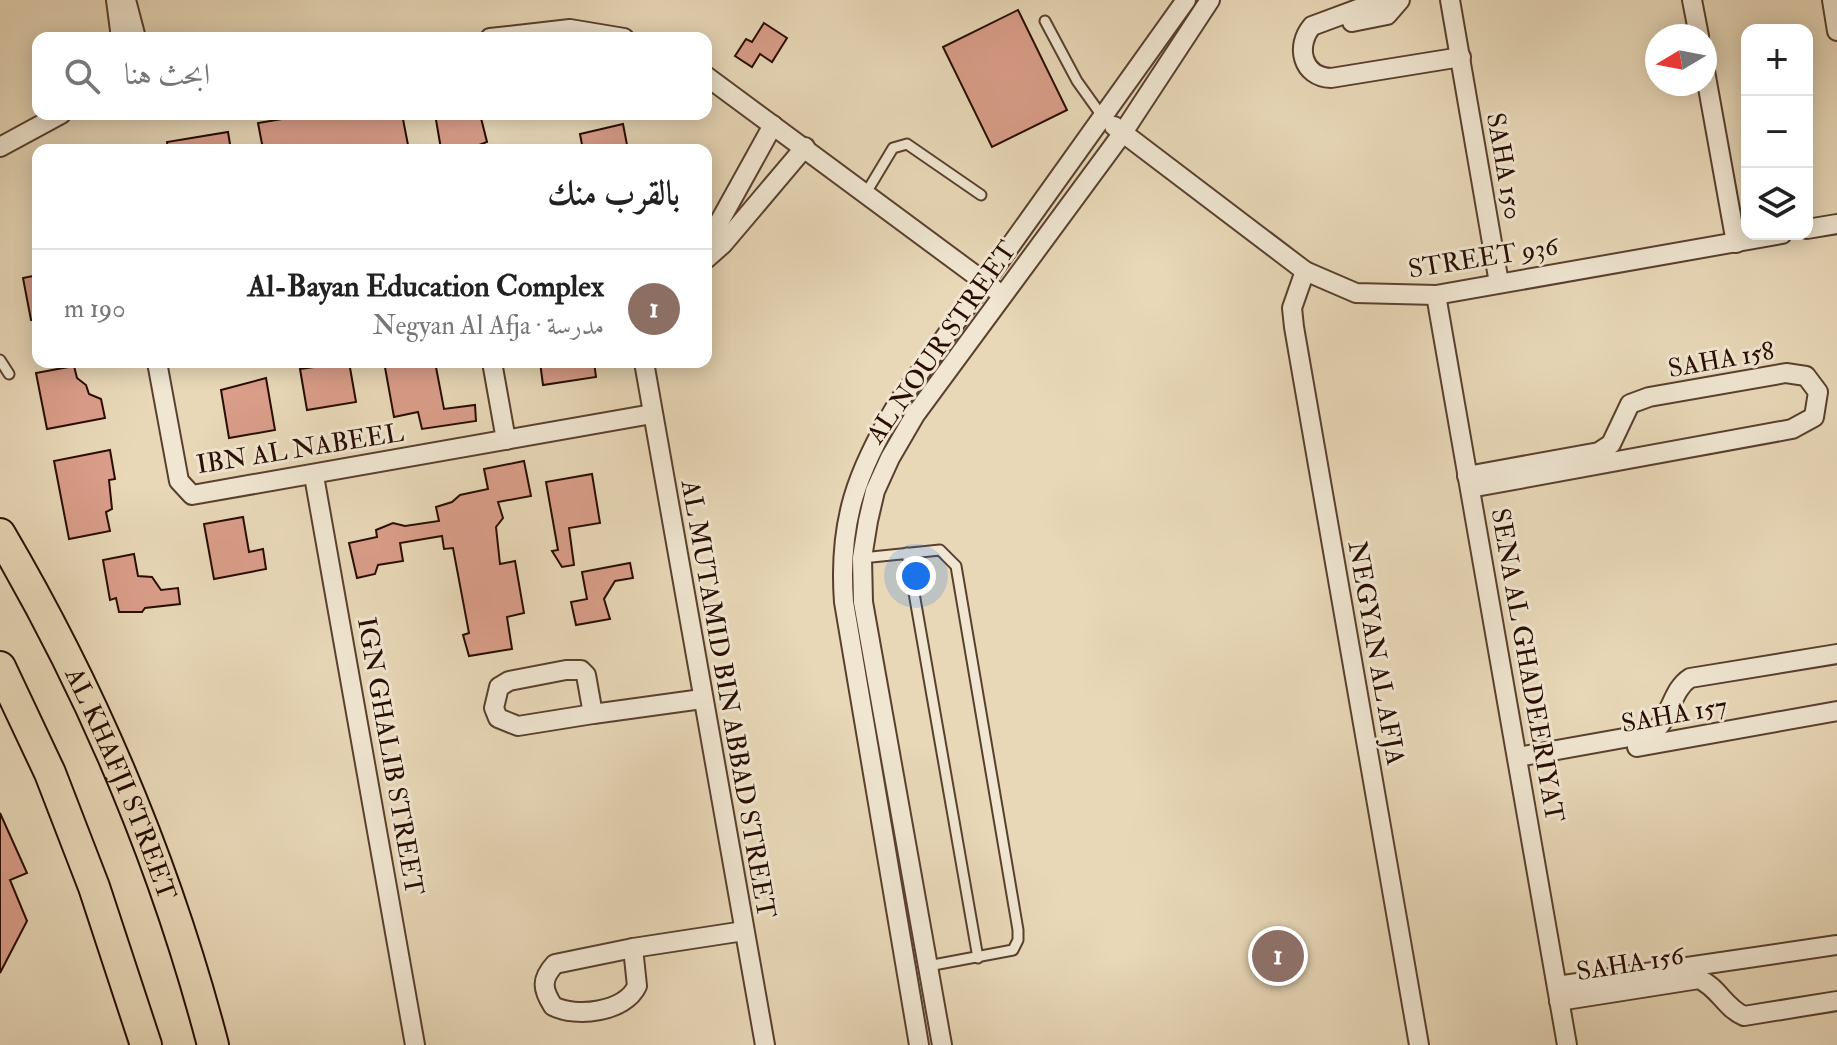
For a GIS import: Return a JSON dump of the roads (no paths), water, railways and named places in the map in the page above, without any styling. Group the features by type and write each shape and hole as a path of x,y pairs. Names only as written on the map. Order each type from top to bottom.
{"highway":[{"name":"AL KHAFJI STREET","path":"0,534 111,749 160,869 213,1045"},
{"path":"0,667 56,787 118,954 146,1045"}],"street":[{"path":"116,0 120,32"},
{"path":"126,0 134,32"},
{"name":"AL NOUR STREET","path":"919,1045 844,602 841,563 855,485 871,448 898,403 1186,0"},
{"name":"AL NOUR STREET","path":"942,1045 863,602 862,558 875,491 915,415 1122,134 1210,0"},
{"path":"1382,0 1312,26 1301,48 1304,60 1320,78 1461,57"},
{"path":"1326,22 1332,25 1387,15 1400,0"},
{"name":"SAHA 150","path":"1450,0 1499,283"},
{"path":"1692,0 1697,24"},
{"path":"1832,0 1837,31"},
{"path":"543,32 570,29 588,32"},
{"path":"712,80 1004,295"},
{"path":"1710,96 1736,243"},
{"name":"STREET 936","path":"1102,116 1305,271 1356,293 1436,295 1751,240"},
{"path":"0,147 50,120"},
{"path":"712,235 773,125"},
{"path":"712,253 805,147"},
{"path":"1813,228 1837,224"},
{"name":"NEGYAN AL AFJA","path":"1305,271 1292,308 1294,327 1419,1045"},
{"name":"SENA AL GHADEERIYAT","path":"1436,295 1567,1045"},
{"name":"IBN AL NABEEL","path":"158,368 179,481 184,490 203,495 652,414"},
{"path":"493,368 506,440"},
{"name":"AL MUTAMID BIN ABBAD STREET","path":"645,368 765,1045"},
{"name":"SAHA 158","path":"1786,373 1806,376 1818,392 1819,406 1814,417 1805,425 1646,456 1468,482 1599,452 1611,444 1630,404 1649,397 1786,373"},
{"path":"1619,430 1633,448 1646,456"},
{"name":"IGN GHALIB STREET","path":"314,476 415,1045"},
{"name":"SAHA 157","path":"1519,762 1656,730 1681,687 1690,678 1837,654"},
{"path":"593,714 586,675 574,669 509,681 494,697 498,718 518,726 702,699"},
{"path":"1669,711 1678,726 1692,737"},
{"name":"SAHA 157","path":"1519,762 1692,737 1837,711"},
{"path":"633,948 637,986 626,1000 577,1013 553,1006 543,985 546,973 555,964 633,948 744,931"},
{"name":"SAHA 156","path":"1558,994 1736,960 1837,945"},
{"path":"1722,998 1725,978 1736,960"},
{"path":"907,978 929,969"},
{"name":"SAHA 156","path":"1558,994 1699,979 1733,1011 1750,1016 1837,1001"}],"lane":[{"path":"1045,21 1077,81 1102,116"},
{"path":"866,193 893,148 907,144 981,195"},
{"path":"0,360 9,374"},
{"path":"862,558 940,550 949,555 956,566 1018,940 1013,950 929,969"},
{"path":"907,553 978,958"}],"place":[{"name":"Al-Bayan Education Complex","path":"1278,956"}]}
